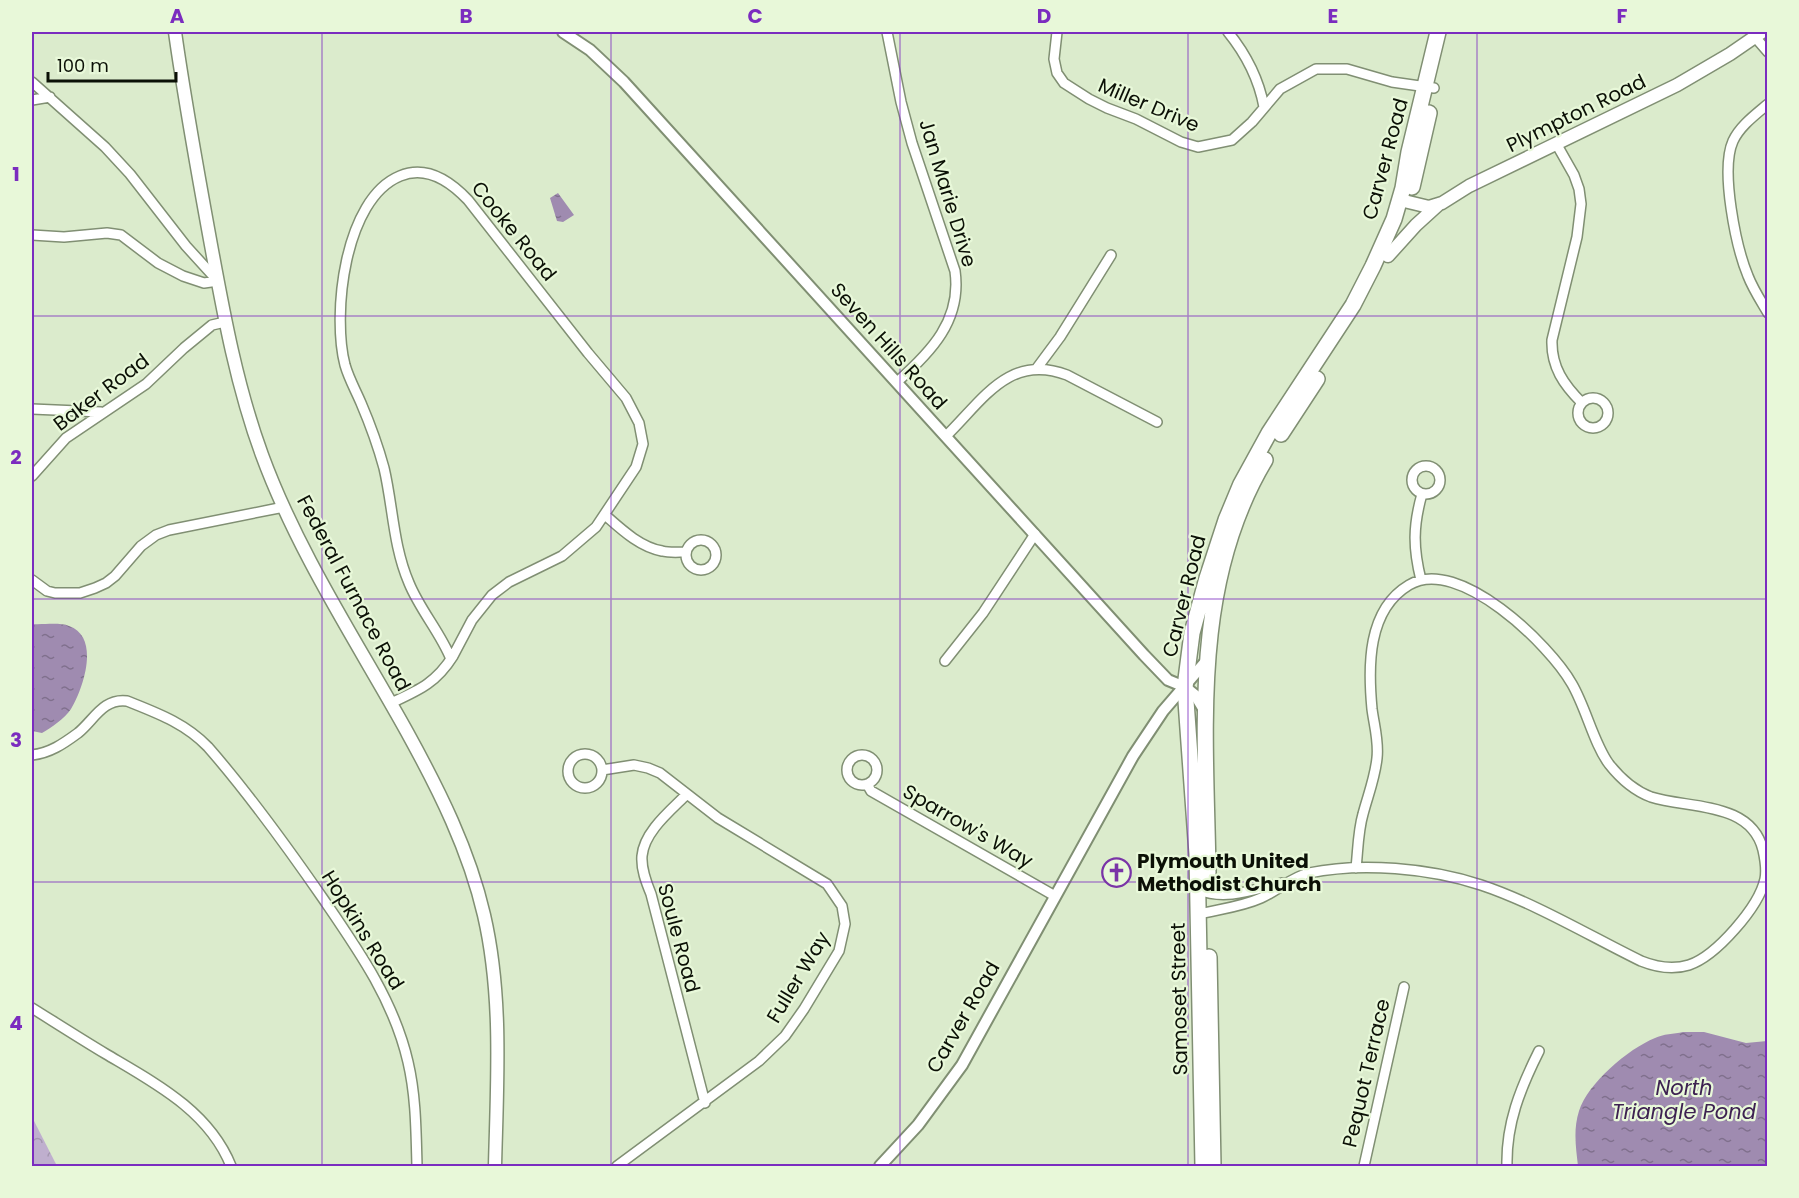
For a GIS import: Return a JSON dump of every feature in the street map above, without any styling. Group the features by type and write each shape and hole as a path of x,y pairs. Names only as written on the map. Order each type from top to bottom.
{"highway":[{"name":"Carver Road","path":"1204,710 1207,660 1218,583 1229,542 1244,503 1276,441 1333,357 1367,301 1388,256 1404,201 1430,86 1438,32"},
{"name":"Carver Road","path":"1430,86 1448,32"},
{"name":"Carver Road","path":"1185,687 1198,606 1236,495 1269,433 1332,340 1358,296 1404,201"},
{"name":"Samoset Street","path":"1185,687 1204,892"},
{"name":"Samoset Street","path":"1203,1167 1204,710"},
{"name":"Samoset Street","path":"1204,913 1214,1167"}],"main road":[{"name":"Federal Furnace Road","path":"174,32 225,322 245,403 262,455 304,547 430,774 458,832 472,872 484,915 495,991 498,1044 495,1167"},
{"name":"Plympton Road","path":"1388,256 1416,225 1442,203 1468,186 1557,145 1685,81 1758,34"},
{"path":"1404,201 1429,207 1442,203"}],"street":[{"name":"Seven Hills Road","path":"563,32 590,50 624,82 1168,680 1185,687 1195,695 1204,710"},
{"name":"Jan Marie Drive","path":"887,32 912,143 955,272 957,285 953,311 938,340 897,382"},
{"name":"Miller Drive","path":"1057,32 1054,59 1057,73 1064,83 1089,99 1181,142 1198,147 1232,140 1252,122 1280,89 1316,69 1347,69 1392,82 1430,86"},
{"path":"1228,32 1244,55 1260,88 1264,107"},
{"path":"1758,34 1767,52"},
{"path":"32,82 130,174 186,246 218,281"},
{"path":"32,100 50,97"},
{"path":"1767,104 1734,138 1726,178 1744,265 1767,313"},
{"path":"1557,145 1574,175 1581,204 1577,237 1552,350 1562,380 1582,403"},
{"name":"Cooke Road","path":"391,703 426,687 439,675 451,658 472,620 492,595 509,582 562,556 586,537 605,515 636,467 642,451 643,438 639,423 626,398 460,190 443,179 426,173 408,173 391,180 376,192 357,224 342,293 342,345 348,374 383,466 402,566 418,602 444,642 451,658"},
{"path":"32,235 64,237 106,233 121,235 158,263 183,276 204,283 218,281"},
{"path":"1037,369 1112,255"},
{"name":"Baker Road","path":"32,476 66,438 146,384 212,325 225,322"},
{"path":"946,436 1000,382 1024,370 1037,369 1053,369 1067,375 1157,422"},
{"path":"32,409 104,412"},
{"path":"1421,580 1415,553 1415,528 1422,494"},
{"path":"32,580 47,591 81,593 106,583 141,546 156,535 169,530 284,507"},
{"path":"605,515 630,536 647,546 664,552 686,552"},
{"path":"945,661 982,613 1035,534"},
{"path":"1204,913 1260,899 1306,874 1356,868 1409,871 1455,878 1480,885 1516,899 1641,961 1668,967 1683,966 1698,961 1719,944 1748,911 1759,894 1765,878 1765,862 1761,844 1756,833 1742,820 1724,811 1652,797 1636,789 1616,772 1606,759 1581,701 1551,654 1521,625 1494,604 1469,590 1440,580 1421,580 1408,585 1392,599 1381,617 1374,639 1370,680 1378,751 1373,781 1362,816 1356,868"},
{"path":"1185,687 1207,660"},
{"name":"Carver Road","path":"880,1167 918,1125 962,1065 1133,756 1163,711 1185,687"},
{"name":"Hopkins Road","path":"32,755 57,747 80,732 106,706 117,700 127,701 170,719 196,735 219,759 278,834 342,926 388,1001 405,1052 412,1083 416,1117 417,1167"},
{"name":"Fuller Way","path":"602,770 629,766 648,768 666,777 686,795 731,827 820,877 838,898 845,924 838,951 804,1009 785,1036 759,1061 617,1167"},
{"name":"Sparrow's Way","path":"867,784 871,791 1055,896"},
{"name":"Soule Road","path":"686,795 656,827 645,844 642,856 644,874 705,1103"},
{"path":"1204,892 1231,895 1294,880"},
{"name":"Pequot Terrace","path":"1364,1167 1404,987"},
{"path":"32,1008 180,1101 211,1130 231,1167"},
{"path":"1507,1167 1510,1121 1522,1085 1539,1051"}],"green space":[{"path":"32,1117 57,1166 32,1166"}],"water":[{"path":"558,193 574,215 563,222 557,221 550,198"},
{"path":"32,624 69,626 79,632 87,652 84,677 71,709 42,733 32,731"},
{"name":"North Triangle Pond","path":"1704,1032 1746,1043 1767,1041 1767,1166 1578,1166 1577,1118 1591,1089 1610,1068 1644,1043 1665,1035"}],"place":[{"name":"Plymouth United Methodist Church","path":"1116,872"}]}
